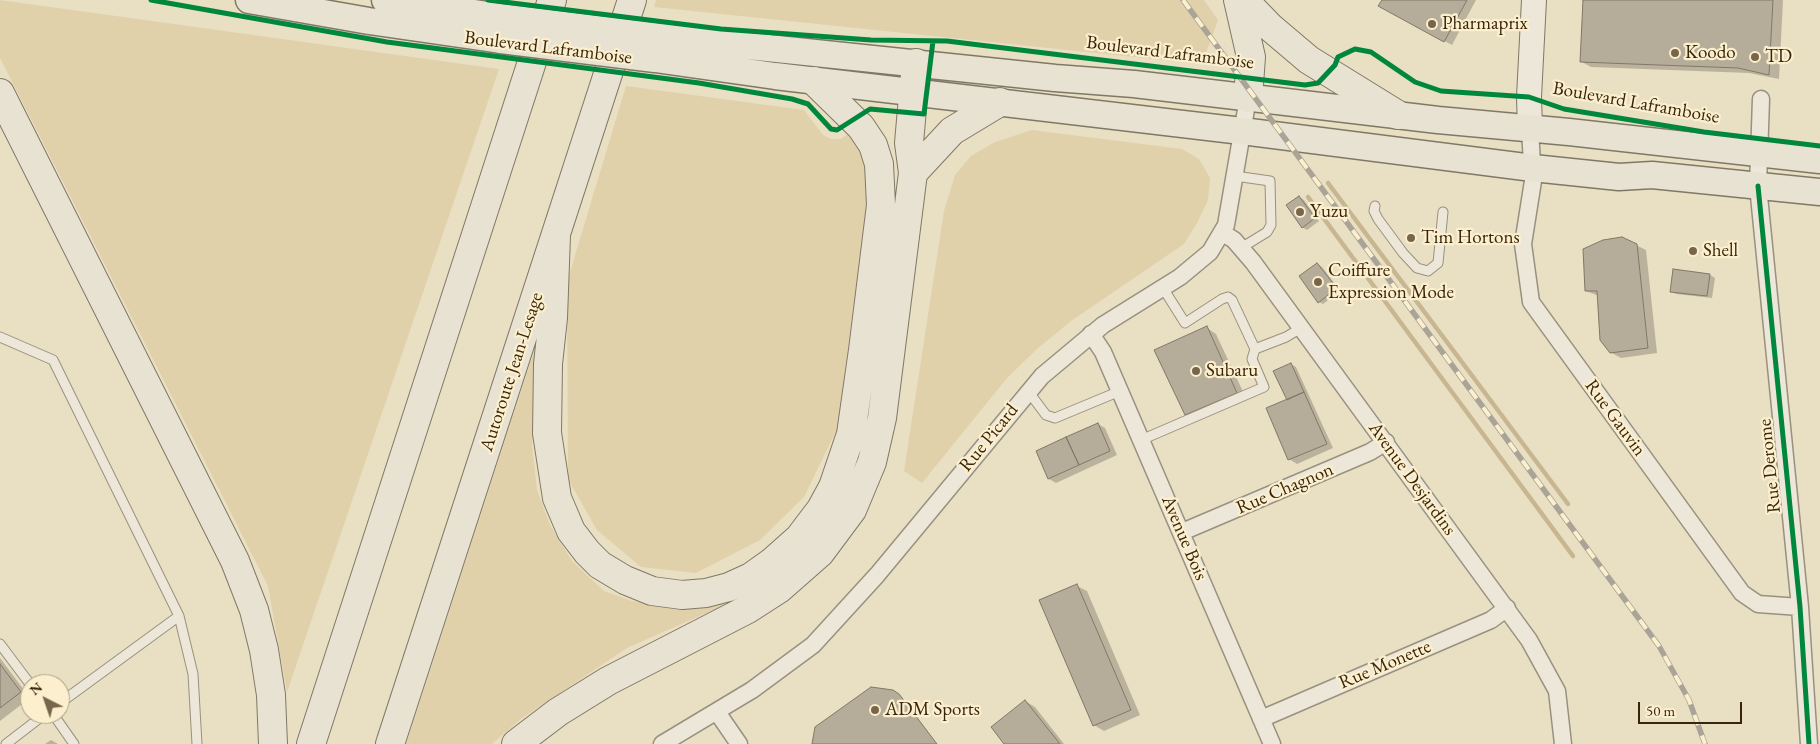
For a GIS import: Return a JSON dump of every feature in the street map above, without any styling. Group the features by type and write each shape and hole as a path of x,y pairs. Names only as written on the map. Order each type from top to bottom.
{"highway":[{"path":"311,744 552,0"},
{"name":"Autoroute Jean-Lesage","path":"390,744 632,0"},
{"path":"1238,0 1251,57 1251,83 1248,98"},
{"path":"1244,0 1273,30 1309,60 1398,115"},
{"path":"516,744 558,712 608,681 770,596 806,568 838,531 860,493 878,439 913,173 909,143 916,63"},
{"path":"556,235 553,318 547,371 547,427 556,493 571,531 600,565 625,580 652,591 682,595 706,593 729,586 750,576 772,562 799,538 821,509 833,487 851,434 864,350 881,205 879,164 872,144 861,126 814,81"},
{"path":"0,92 238,567 255,617 267,664 272,710 273,744"},
{"path":"913,173 952,131 1000,102"}],"main road":[{"name":"Boulevard Laframboise","path":"249,0 375,22 505,29 659,48 916,63 1055,78 1134,84 1530,130 1674,143 1820,160"},
{"name":"Boulevard Laframboise","path":"385,0 505,29"},
{"name":"Boulevard Laframboise","path":"659,48 814,81 1242,131 1533,168 1619,177 1652,175 1820,192"}],"street":[{"path":"1530,130 1528,97 1534,0"},
{"name":"Rue Picard","path":"662,744 780,672 823,636 898,551 1028,391 1060,358 1091,334 1201,261 1223,233 1248,98"},
{"name":"Rue Derome","path":"1761,99 1758,186 1800,607 1809,744"},
{"name":"Rue Gauvin","path":"1530,130 1533,168 1528,221 1523,244 1531,302 1742,593 1758,604 1800,607"},
{"name":"Avenue Desjardins","path":"1223,233 1241,248 1508,608 1545,666 1557,691 1562,744"},
{"name":"Avenue Bois","path":"1091,334 1098,344 1120,391 1272,744"},
{"name":"Rue Chagnon","path":"1182,532 1370,452 1386,442"},
{"name":"Rue Monette","path":"1262,719 1491,620 1508,608"},
{"path":"717,712 739,744"}],"lane":[{"path":"1234,176 1270,182 1271,225 1267,232 1241,248"},
{"path":"1375,206 1374,211 1378,219 1403,253 1417,268 1428,271 1438,263 1443,212"},
{"path":"1141,440 1264,387 1252,359 1255,349 1231,298 1222,299 1185,322 1162,288"},
{"path":"1255,349 1286,337 1300,328"},
{"path":"0,337 53,360 179,616 193,674 197,744"},
{"path":"1028,391 1046,415 1052,418 1120,391"},
{"path":"70,695 179,616"},
{"path":"0,644 22,674"},
{"path":"6,744 32,724"},
{"path":"60,724 74,744"}],"shaded area":[{"path":"0,0 499,69 287,692 268,586 0,58"},
{"path":"656,0 1204,0 1218,20 1202,64 654,7"},
{"path":"626,86 804,110 823,135 831,139 841,139 852,131 871,175 838,427 804,497 760,540 696,573 641,567 597,530 568,479 567,282"},
{"path":"1032,130 1182,149 1199,159 1210,178 1208,200 1184,244 1071,321 1037,349 1007,378 922,483 904,471 944,211 955,175 971,156 995,142"},
{"path":"537,342 543,344 532,445 537,490 550,525 572,561 604,591 632,601 677,606 733,595 736,600 627,648 522,718 492,744 406,744"}],"building":[{"name":"Pharmaprix","path":"1382,0 1467,0 1444,42 1378,6"},
{"path":"1583,0 1773,0 1769,75 1738,68 1580,62"},
{"name":"Yuzu","path":"1299,196 1315,218 1302,228 1286,205"},
{"path":"1622,237 1637,244 1648,348 1610,353 1600,340 1597,291 1585,291 1583,249 1603,240"},
{"name":"Coiffure Expression Mode","path":"1317,263 1337,288 1318,303 1299,276"},
{"path":"1673,269 1710,274 1707,296 1670,292"},
{"name":"Subaru","path":"1207,326 1237,393 1185,415 1154,350"},
{"path":"1291,363 1304,392 1287,400 1273,371"},
{"path":"1304,392 1327,444 1288,460 1266,408"},
{"path":"1098,423 1110,451 1079,465 1066,437"},
{"path":"1066,437 1079,465 1048,479 1036,451"},
{"path":"1077,584 1131,710 1093,726 1039,600"},
{"path":"0,664 20,693 0,708"},
{"name":"ADM Sports","path":"871,687 893,690 899,694 937,744 812,744 815,727"},
{"path":"1025,700 1060,744 1004,744 991,727"}],"waterway":[{"path":"1328,183 1568,504"},
{"path":"1308,197 1573,556"}],"railway":[{"path":"1183,0 1659,646 1689,700 1705,744"}],"cycle path":[{"path":"151,0 387,42 699,83 792,99 808,104 831,129 837,130 870,109 924,114 933,41"},
{"path":"488,0 721,29 871,40 947,41 1305,85 1318,83 1335,65 1338,57 1355,49 1371,52 1415,82 1441,91 1529,97 1564,109 1704,132 1820,146"},
{"path":"1758,186 1800,607 1809,744"}],"place":[{"name":"Pharmaprix","path":"1432,24"},
{"name":"Koodo","path":"1675,53"},
{"name":"TD","path":"1755,57"},
{"name":"Yuzu","path":"1300,212"},
{"name":"Tim Hortons","path":"1411,238"},
{"name":"Shell","path":"1693,251"},
{"name":"Coiffure Expression Mode","path":"1318,282"},
{"name":"Subaru","path":"1196,371"},
{"name":"ADM Sports","path":"875,710"}]}
